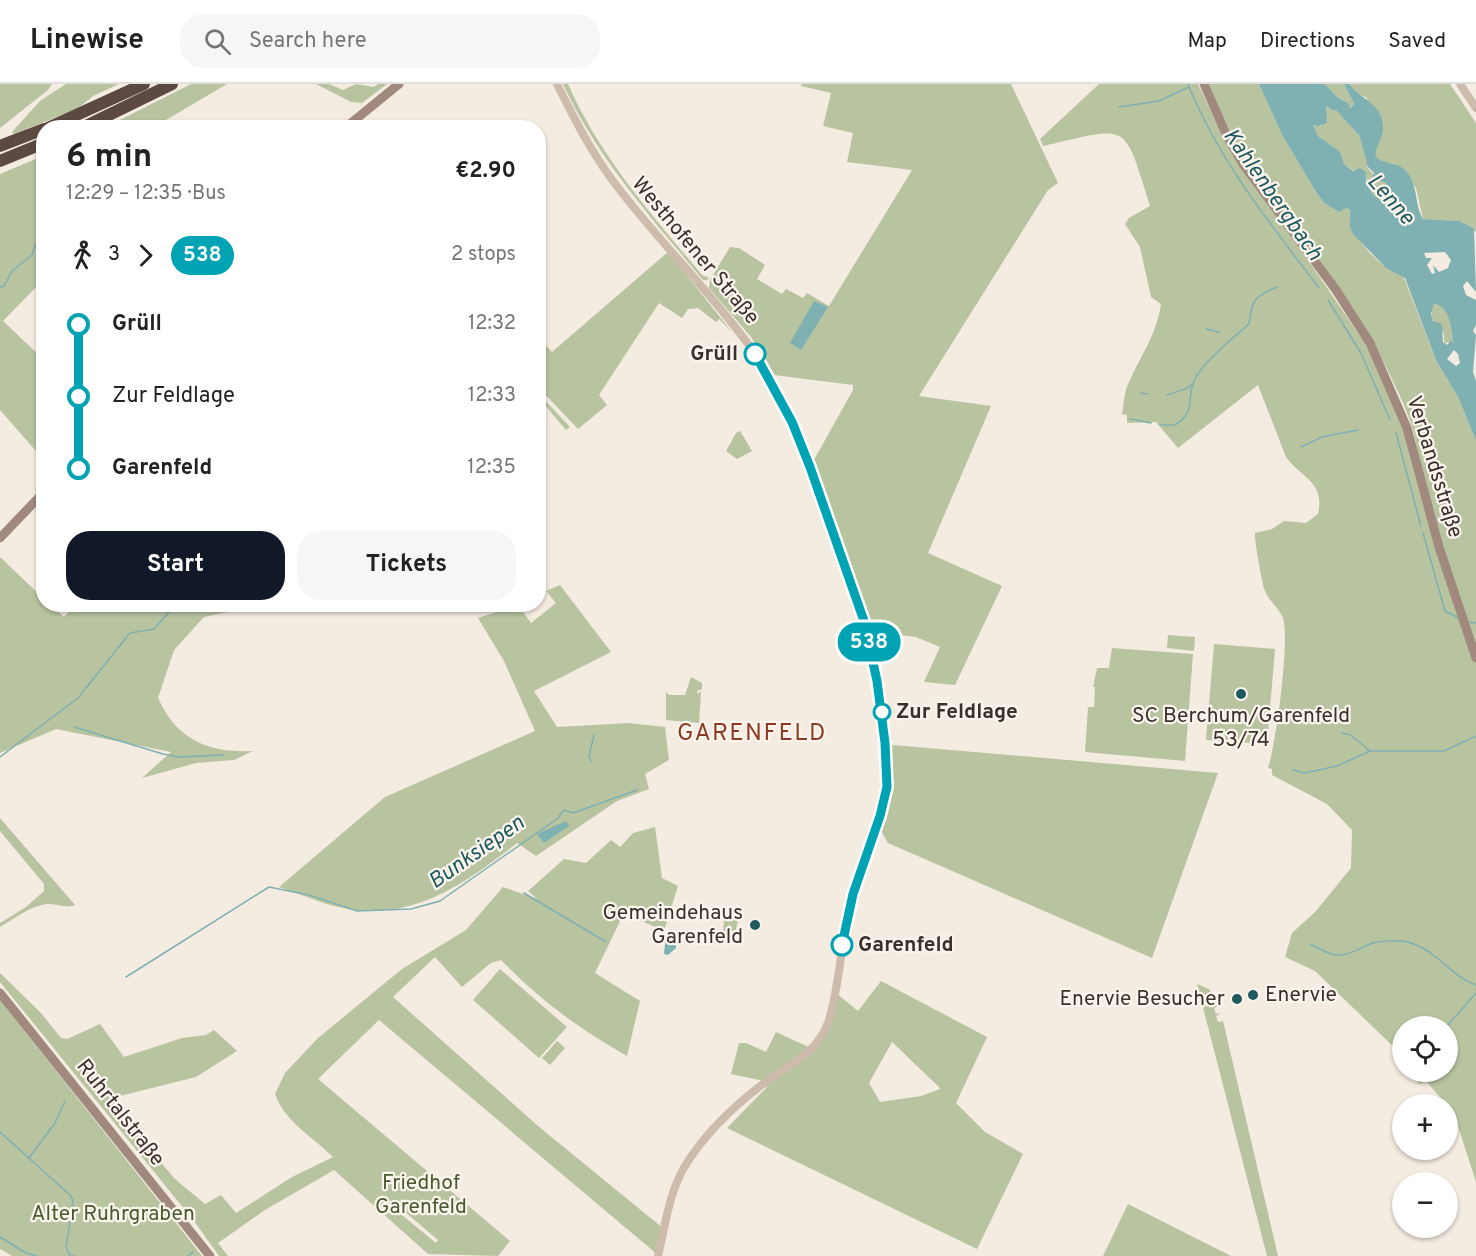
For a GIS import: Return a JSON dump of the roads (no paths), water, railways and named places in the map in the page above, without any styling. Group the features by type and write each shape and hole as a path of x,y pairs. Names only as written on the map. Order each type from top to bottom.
{"highway":[{"path":"65,120 144,84"},
{"path":"98,120 172,84"},
{"path":"0,146 36,132"},
{"path":"0,160 36,146"}],"main road":[{"path":"355,120 399,84"},
{"name":"Verbandsstraße","path":"1204,84 1226,134 1244,164 1336,290 1370,343 1407,428 1458,609 1476,658"},
{"path":"0,538 36,500"},
{"name":"Ruhrtalstraße","path":"0,993 210,1256"}],"street":[{"name":"Westhofener Straße","path":"557,84 588,145 609,176 750,347 783,403 814,478 864,621 877,681 885,743 887,773 884,802 853,894 832,1008 824,1032 808,1053 764,1083 738,1105 685,1165 677,1181 658,1256"},
{"path":"1460,84 1476,108"}],"water":[{"path":"1259,84 1325,84 1337,97 1348,103 1350,108 1354,104 1344,84 1349,84 1380,114 1383,129 1376,157 1405,170 1412,182 1423,219 1460,221 1474,229 1476,292 1467,281 1463,286 1466,295 1476,300 1473,372 1476,381 1476,441 1458,397 1436,360 1405,278 1386,268 1353,234 1350,227 1350,210 1347,208 1339,212 1324,203 1282,135","holes":["1326,106 1333,111 1336,110 1359,135 1366,165 1374,173 1372,177 1386,183 1393,202 1408,215 1402,225 1394,210 1377,198 1370,189 1366,172 1360,168 1353,171 1344,164 1340,152 1318,136 1313,125 1319,126 1327,123","1445,252 1451,260 1448,268 1439,272 1433,265 1435,273 1432,274 1427,265 1432,258 1426,258 1424,253","1434,304 1444,310 1450,321 1454,344 1451,340 1447,345 1443,342 1442,324 1433,321 1431,314","1454,350 1458,354 1460,363 1456,366 1447,359"]},
{"path":"814,301 828,307 801,350 790,343"},
{"path":"566,821 569,826 544,843 537,834"},
{"path":"666,934 676,938 676,948 668,955 664,954"}],"waterway":[{"name":"Kahlenbergbach","path":"1188,84 1200,112 1246,190 1319,288"},
{"path":"1119,107 1159,101 1189,87"},
{"path":"0,287 4,286 12,271 32,255 36,243"},
{"path":"1160,425 1175,425 1182,420 1189,410 1192,387 1198,374 1218,351 1249,324 1251,310 1258,297 1277,287"},
{"name":"Kahlenbergbach","path":"1328,300 1361,353 1390,420"},
{"path":"1206,329 1219,332"},
{"path":"1167,395 1188,388 1193,383"},
{"path":"1141,393 1148,394"},
{"path":"1130,419 1151,423"},
{"path":"1301,447 1322,437 1358,430"},
{"name":"Kahlenbergbach","path":"1396,433 1421,526"},
{"name":"Kahlenbergbach","path":"1423,533 1445,611 1460,619"},
{"path":"0,757 78,698 130,633 154,629 169,612"},
{"name":"Kahlenbergbach","path":"1467,622 1476,623"},
{"path":"74,727 179,757 224,755"},
{"path":"1342,733 1351,735 1370,751"},
{"path":"591,761 589,756 594,735"},
{"path":"1293,770 1305,773 1337,766 1370,751 1444,751 1476,736"},
{"name":"Bunksiepen","path":"126,977 269,887 309,895 357,911 411,909 440,901 557,819 564,810 573,813 637,790"},
{"path":"524,893 606,942"},
{"path":"1310,944 1329,953 1341,955 1374,943 1407,942 1429,952 1459,976 1476,985"},
{"path":"1456,1016 1476,993"},
{"path":"29,1158 55,1123 65,1101"},
{"path":"0,1132 71,1196 73,1201 66,1247 70,1255"},
{"name":"Alter Ruhrgraben","path":"0,1237 26,1253 37,1256"},
{"path":"188,1256 193,1252"},
{"name":"Alter Ruhrgraben","path":"68,1256 75,1256"}],"place":[{"name":"Grüll","path":"755,354"},
{"name":"SC Berchum/Garenfeld 53/74","path":"1241,694"},
{"name":"Zur Feldlage","path":"882,712"},
{"name":"Gemeindehaus Garenfeld","path":"755,925"},
{"name":"Garenfeld","path":"842,945"},
{"name":"Enervie","path":"1253,995"},
{"name":"Enervie Besucher","path":"1237,999"}],"district":[{"name":"GARENFELD","path":"752,734"}],"water label":[{"name":"Lenne","path":"1390,200"}],"park label":[{"name":"Friedhof Garenfeld","path":"421,1195"}]}
